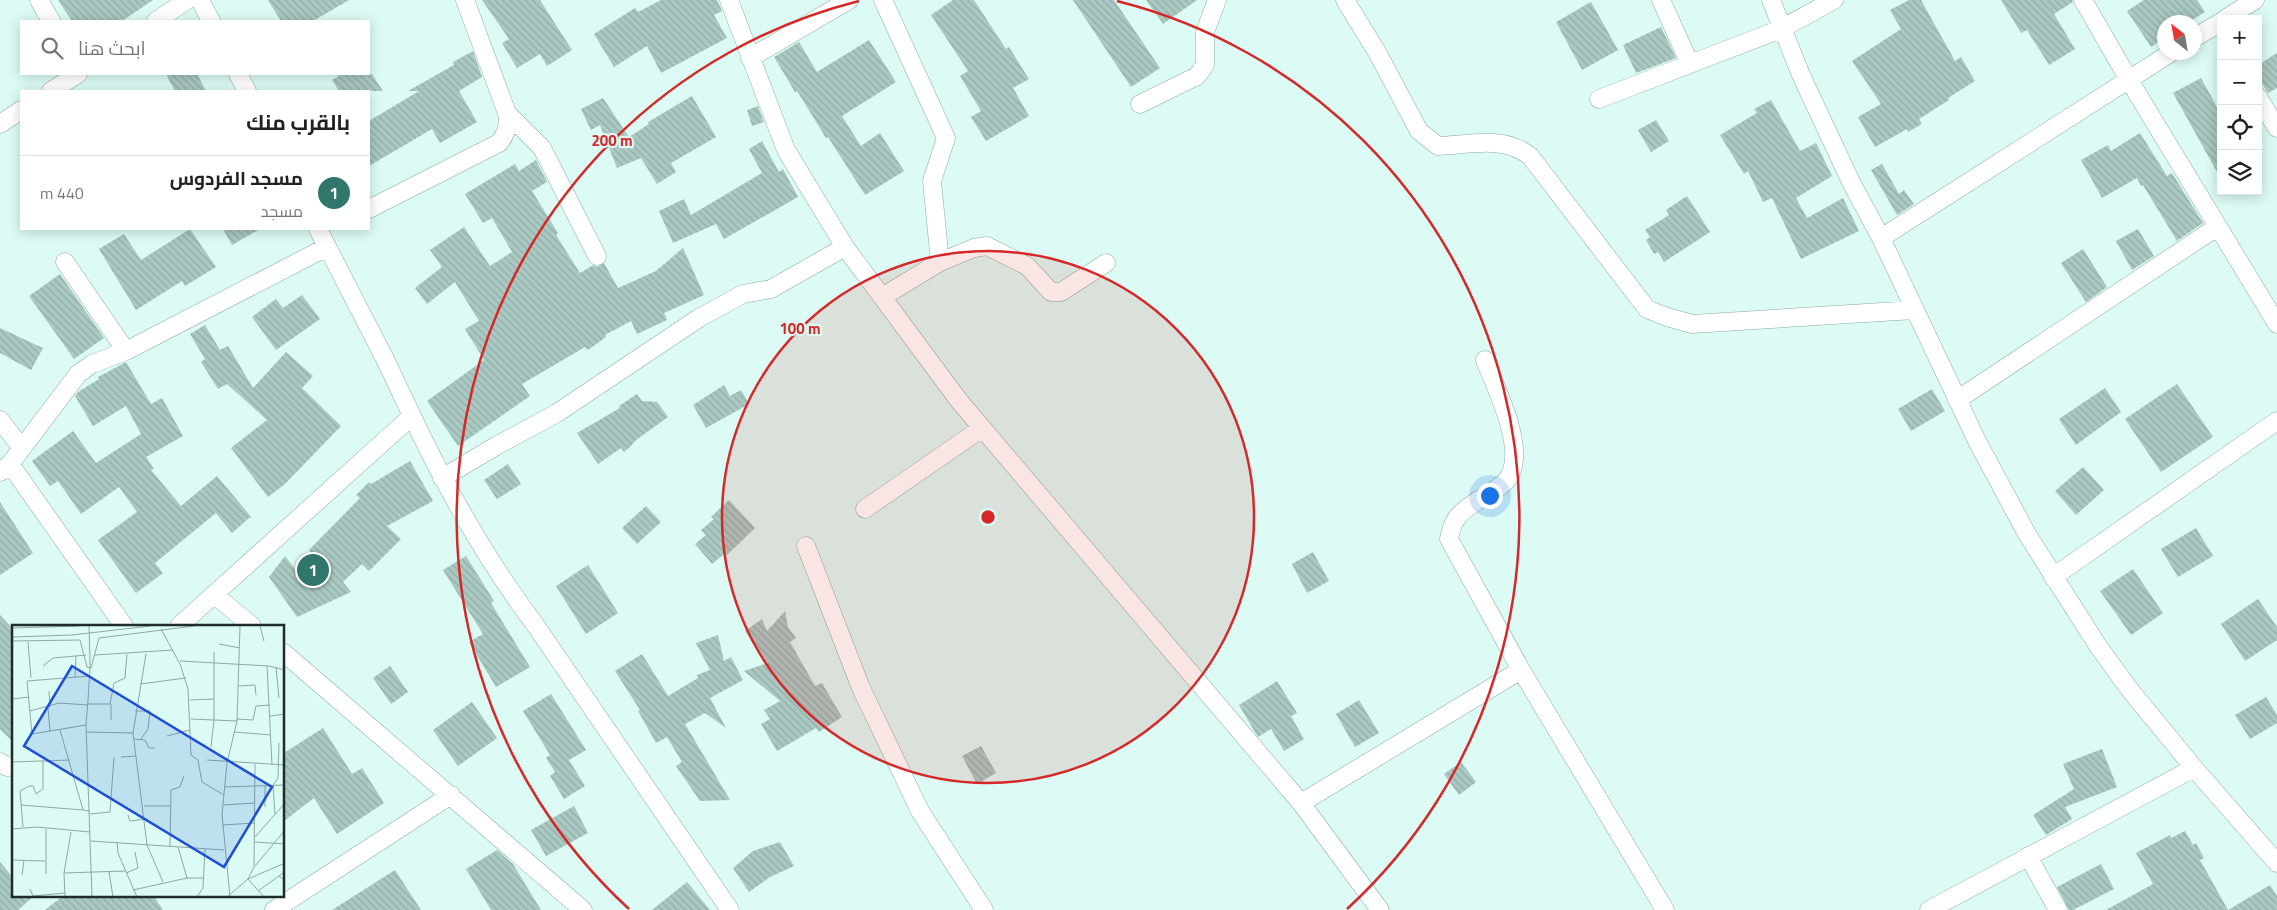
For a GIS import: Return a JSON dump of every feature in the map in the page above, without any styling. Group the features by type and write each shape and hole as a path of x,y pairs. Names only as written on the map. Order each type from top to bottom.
{"street":[{"path":"39,0 50,20"},
{"path":"157,20 187,0"},
{"path":"200,0 210,20"},
{"path":"370,208 499,143 505,136 509,125 508,113 465,0"},
{"path":"729,0 786,150 844,247 982,428 1301,804 1376,909"},
{"path":"750,58 849,0"},
{"path":"882,0 946,138 932,181 940,262"},
{"path":"1140,104 1197,76 1205,65 1205,32 1217,0"},
{"path":"1345,0 1377,52 1419,131 1438,146 1506,143 1519,148 1530,156 1647,309 1667,318 1692,324 1914,310"},
{"path":"1661,0 1690,64"},
{"path":"1771,0 1781,29 1851,182 1882,238 1957,400 1999,484 2053,577 2098,646 2130,690 2194,768 2277,863"},
{"path":"1599,99 1781,29 1834,0"},
{"path":"2083,0 2129,80 2277,324"},
{"path":"2234,15 2255,0"},
{"path":"2202,34 2217,26"},
{"path":"1882,238 2160,60"},
{"path":"53,90 76,75"},
{"path":"239,75 247,90"},
{"path":"2262,104 2277,128"},
{"path":"0,124 20,111"},
{"path":"508,113 542,148 597,256"},
{"path":"1957,400 2218,227"},
{"path":"123,625 5,468 78,374 92,364 126,351 324,234 442,478 504,584 536,626 730,910"},
{"path":"882,297 940,262 974,248 987,246 1028,266 1051,292 1056,293 1061,292 1106,263"},
{"path":"442,478 557,413 699,318 743,294 771,289 844,247"},
{"path":"65,262 126,351"},
{"path":"1485,360 1511,429 1513,467 1510,477 1458,515 1452,524 1449,539 1521,670 1665,910"},
{"path":"180,625 412,416"},
{"path":"0,420 21,448"},
{"path":"2053,577 2277,421"},
{"path":"865,509 982,428"},
{"path":"806,546 861,688 920,811 984,910"},
{"path":"214,595 251,625"},
{"path":"285,655 451,795 583,910"},
{"path":"1301,804 1521,670"},
{"path":"0,762 7,767 12,766"},
{"path":"1929,910 2194,768"},
{"path":"274,910 451,795"},
{"path":"2028,856 2058,910"}],"building":[{"path":"58,0 153,0 123,20 71,20"},
{"path":"268,0 349,0 315,20 280,20"},
{"path":"482,0 540,0 572,50 547,66 540,54 517,68 502,43 509,39"},
{"path":"661,0 717,0 722,11 714,15 727,38 661,73 647,46 614,67 594,34 635,8 638,12"},
{"path":"953,0 974,0 1006,49 1009,47 1029,79 1013,88 1029,116 986,141 971,117 981,111 960,76 968,71 931,15"},
{"path":"1073,0 1114,0 1160,68 1131,87"},
{"path":"1146,0 1197,0 1163,24"},
{"path":"1909,0 1921,0 1955,61 1961,57 1975,81 1919,119 1922,124 1908,132 1907,129 1875,147 1858,117 1881,104 1852,61 1901,29 1890,10"},
{"path":"2001,0 2072,0 2073,2 2054,14 2075,49 2049,65 2027,30 2021,33"},
{"path":"2144,0 2197,0 2205,12 2200,15 2157,15 2157,43 2151,47 2127,11"},
{"path":"1591,2 1618,50 1582,70 1556,22"},
{"path":"1661,27 1676,58 1636,73 1623,45"},
{"path":"869,40 896,82 842,116 861,146 880,133 904,171 865,195 797,91 795,92 774,57 799,42 817,72"},
{"path":"473,51 482,77 459,91 477,122 440,143 432,129 370,165 370,120 419,91 408,91 454,65 453,62"},
{"path":"2277,53 2277,88 2268,93 2262,83 2262,62"},
{"path":"372,74 383,91 338,90 332,80 340,75"},
{"path":"167,75 198,75 205,90 174,90"},
{"path":"2201,78 2217,107 2217,172 2173,93"},
{"path":"692,96 716,137 671,163 676,172 657,184 641,158 617,168 600,125 591,130 581,109 603,98 629,137 649,124 648,122"},
{"path":"1771,100 1800,151 1816,143 1832,176 1796,198 1807,218 1843,198 1859,231 1801,259 1772,198 1763,202 1748,171 1744,174 1720,135 1757,113 1754,109"},
{"path":"758,106 764,122 752,126 747,110"},
{"path":"1656,120 1669,141 1651,152 1638,130"},
{"path":"2140,133 2167,176 2172,173 2203,223 2177,241 2137,178 2102,198 2081,160 2108,145 2111,151"},
{"path":"762,141 779,172 783,169 798,197 724,239 716,224 673,243 659,211 684,199 691,215 762,173 749,149"},
{"path":"536,160 547,182 532,191 558,233 556,235 580,273 593,265 597,267 604,263 618,288 656,271 683,248 704,295 664,313 667,320 637,334 631,321 605,335 606,337 588,350 585,347 522,384 530,396 458,446 427,401 484,360 465,329 479,321 455,282 427,304 415,288 442,267 430,250 464,227 490,266 512,252 492,218 483,223 465,194 515,164 519,171"},
{"path":"1882,164 1899,194 1904,190 1914,204 1897,215 1871,170"},
{"path":"1687,196 1710,232 1664,262 1658,252 1654,254 1646,240 1650,237 1645,230 1669,215 1666,210"},
{"path":"2138,229 2154,256 2132,270 2116,241"},
{"path":"191,230 216,267 185,286 182,281 136,310 99,249 124,234 141,260"},
{"path":"224,230 258,230 232,245"},
{"path":"2083,249 2107,287 2086,302 2061,263"},
{"path":"60,274 104,338 74,359 29,296"},
{"path":"302,295 320,319 276,350 252,317 276,299 283,308"},
{"path":"205,325 220,350 228,346 253,388 286,352 313,376 302,388 341,426 285,484 268,497 231,448 267,420 227,384 218,389 201,362 205,359 190,334"},
{"path":"0,328 43,348 31,370 0,353"},
{"path":"126,362 151,404 162,398 183,436 146,457 154,469 151,470 181,506 217,476 252,518 249,518 232,533 216,513 155,563 163,573 136,593 98,540 137,512 119,487 81,514 58,481 50,486 32,461 73,431 96,463 141,434 126,406 93,426 75,396 78,392 99,379 98,377"},
{"path":"2177,384 2213,437 2161,472 2125,419"},
{"path":"724,385 730,396 741,390 749,404 706,428 693,405"},
{"path":"2105,388 2121,412 2076,445 2059,419"},
{"path":"1932,389 1945,411 1911,431 1898,409"},
{"path":"637,394 642,401 657,402 668,417 636,440 624,452 621,448 598,464 577,433 620,408 619,406"},
{"path":"410,461 433,501 387,526 401,539 369,571 362,564 343,582 351,592 297,617 269,577 285,556 298,573 316,559 309,550 360,498 356,495 369,482 371,484"},
{"path":"508,464 521,484 497,499 484,480"},
{"path":"2083,467 2104,490 2076,515 2055,491"},
{"path":"729,500 755,528 727,555 725,553 712,564 695,544 706,535 701,530 714,519 711,517"},
{"path":"0,502 33,553 0,575"},
{"path":"646,506 661,522 637,544 622,528"},
{"path":"2196,528 2213,556 2178,577 2161,549"},
{"path":"1313,552 1329,581 1307,593 1292,564"},
{"path":"466,556 494,601 491,603 530,667 496,687 469,642 483,634 443,570"},
{"path":"588,565 618,613 586,634 556,586"},
{"path":"2133,569 2163,613 2131,635 2100,591"},
{"path":"2258,599 2277,627 2277,640 2245,661 2221,624"},
{"path":"785,611 788,627 796,638 790,642 815,686 822,683 842,717 819,732 816,728 777,751 761,724 770,719 764,710 780,701 744,671 768,663 745,631 762,619 767,631"},
{"path":"0,615 12,628 12,741 0,729"},
{"path":"718,635 724,661 731,657 743,680 710,698 726,728 705,713 685,724 730,800 700,801 676,766 682,762 667,737 656,743 638,711 640,710 615,671 642,654 668,696 698,678 697,675 710,670 696,643"},
{"path":"390,666 408,692 391,704 373,678"},
{"path":"1277,681 1297,713 1291,716 1304,739 1284,751 1271,729 1258,737 1239,705"},
{"path":"551,694 586,750 569,760 585,786 564,799 550,776 555,772 546,758 550,755 523,711"},
{"path":"2266,697 2277,715 2277,723 2250,739 2235,715"},
{"path":"1359,700 1379,733 1355,747 1336,714"},
{"path":"472,702 497,738 458,766 433,730"},
{"path":"323,728 352,774 362,768 384,803 337,834 314,798 285,820 285,752"},
{"path":"981,746 996,773 977,784 962,756"},
{"path":"2102,749 2117,787 2065,807 2072,819 2046,835 2033,815 2074,789 2063,764"},
{"path":"1461,762 1476,782 1459,795 1444,774"},
{"path":"574,806 588,833 546,856 531,830"},
{"path":"2185,831 2193,845 2196,843 2204,858 2200,860 2228,910 2106,910 2153,884 2136,853 2170,835 2171,838"},
{"path":"780,842 794,866 770,877 749,892 733,868 753,851"},
{"path":"497,850 513,864 541,910 491,910 466,869"},
{"path":"0,862 12,877 12,898 32,898 18,910 0,910"},
{"path":"2101,864 2114,889 2073,910 2069,910 2057,887"},
{"path":"395,870 421,910 332,910"},
{"path":"687,882 710,910 652,910"},
{"path":"2270,885 2277,896 2277,910 2228,910"},
{"path":"60,898 155,898 163,910 45,910"}],"place":[{"name":"مسجد الفردوس","path":"313,570"}]}
